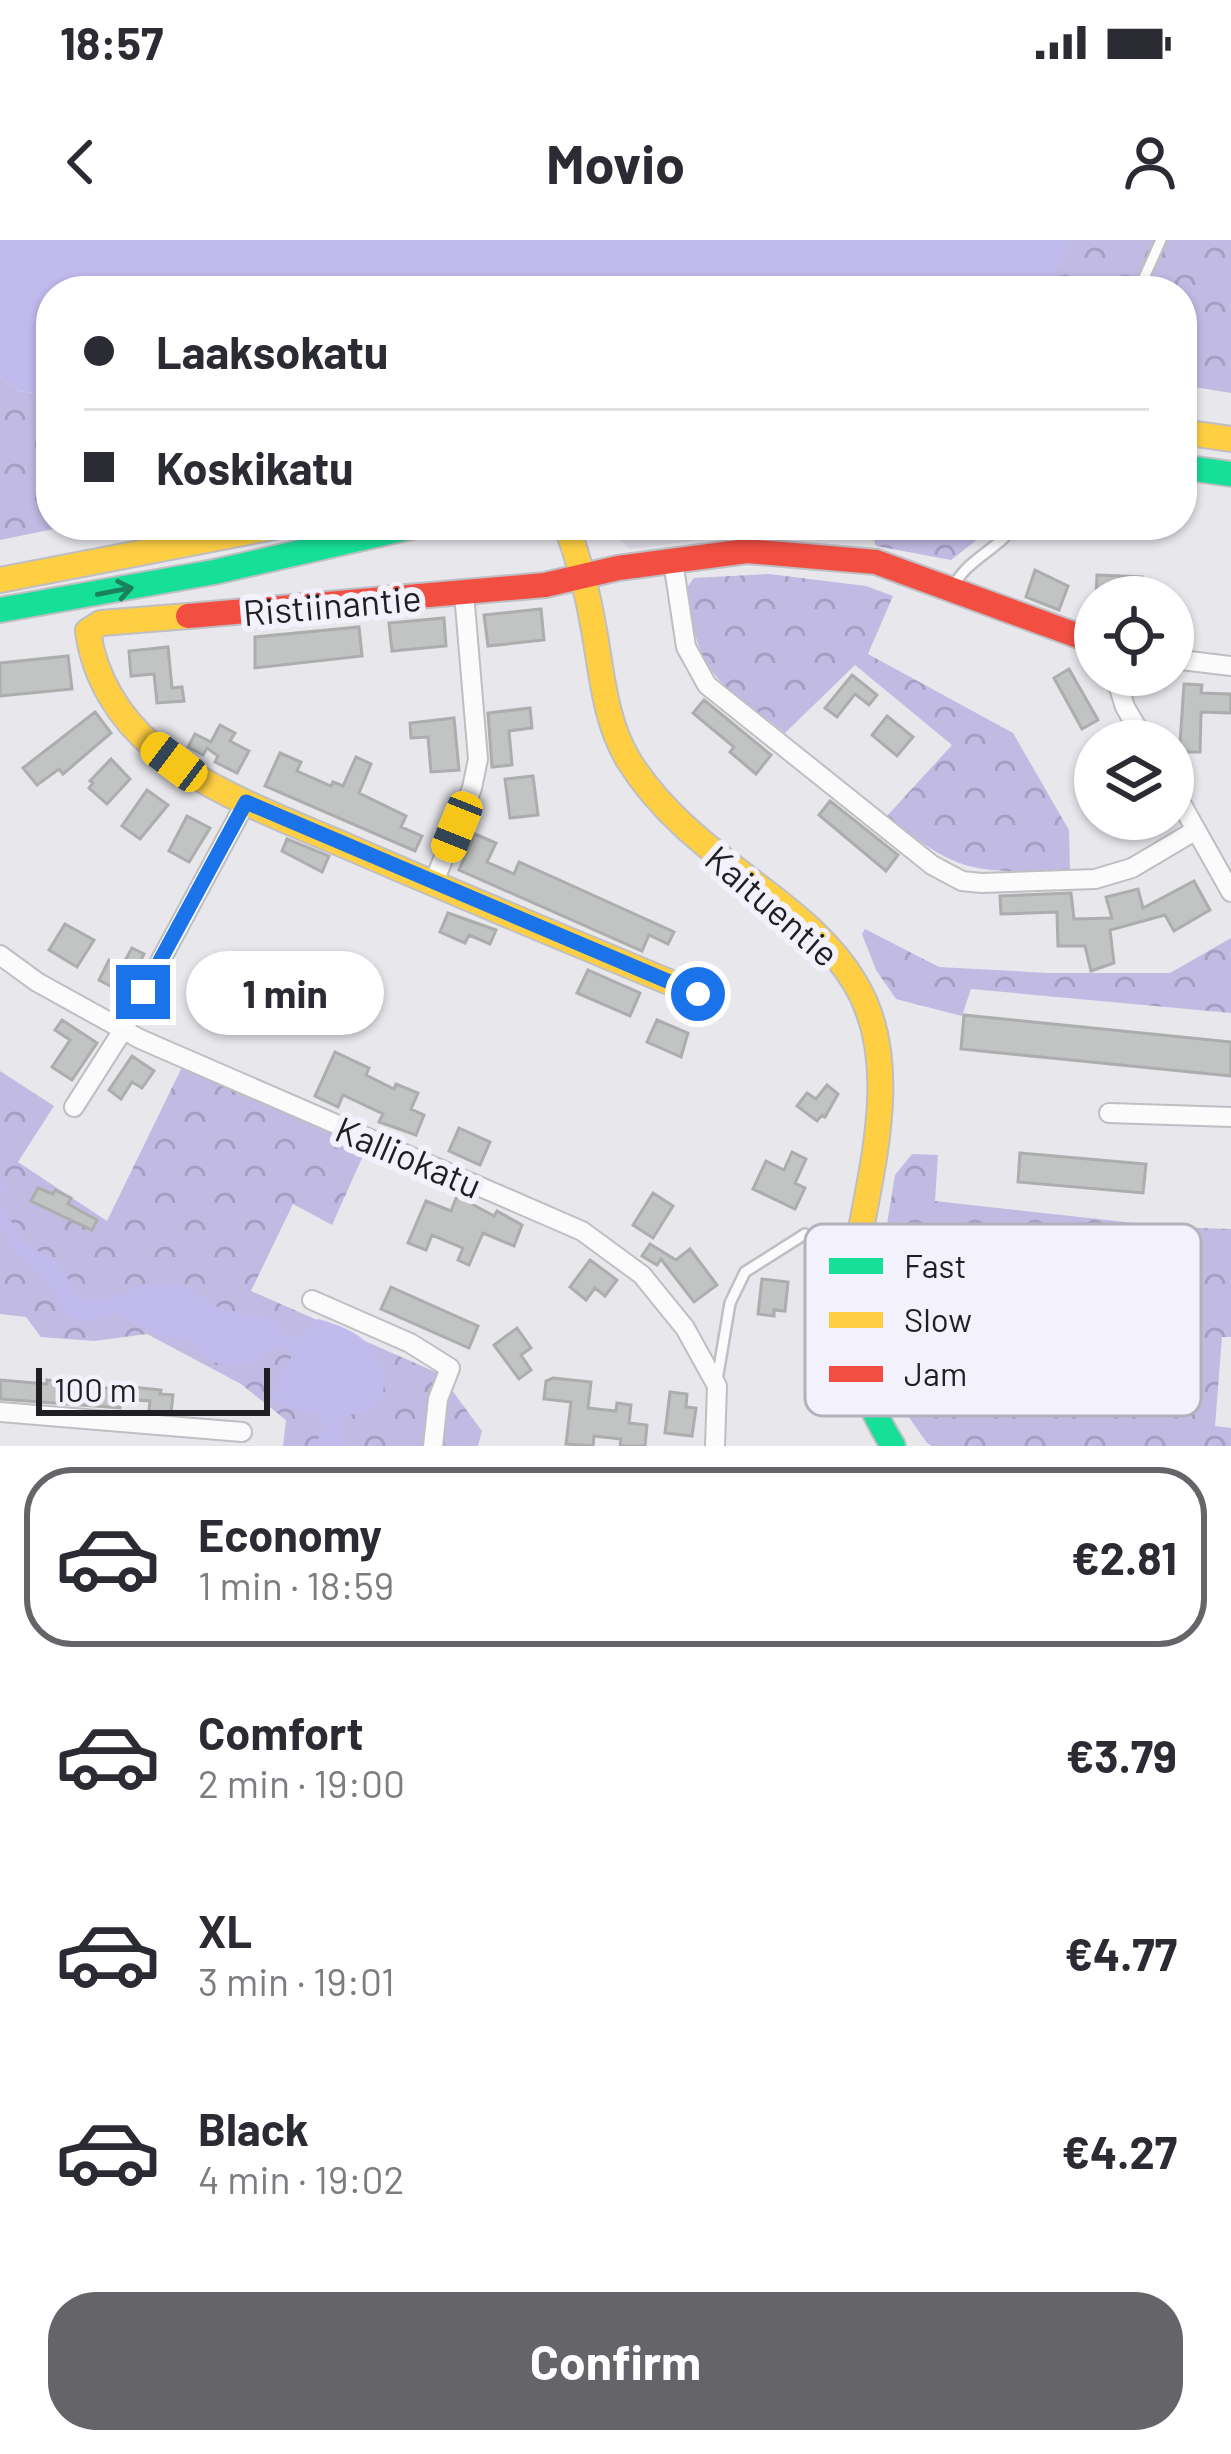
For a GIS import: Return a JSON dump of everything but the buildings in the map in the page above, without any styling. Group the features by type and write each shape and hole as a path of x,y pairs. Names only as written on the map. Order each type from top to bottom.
{"main road":[{"path":"1197,434 1231,439"},
{"path":"1197,469 1231,474"},
{"path":"0,580 207,540"},
{"path":"0,610 356,540"},
{"name":"Kaituentie","path":"571,540 584,576 608,708 626,756 684,828 829,946 858,986 870,1016 880,1104 860,1224"},
{"name":"Ristiinantie","path":"246,802 198,779 151,745 106,690 88,631 101,623 544,585 747,551 853,556 1074,635"},
{"path":"246,802 698,994"},
{"name":"Kaituentie","path":"872,1416 893,1446"}],"street":[{"path":"674,561 686,646 707,685 932,865 962,881 1095,879 1132,868 1196,830"},
{"path":"434,884 472,788 478,759 464,593"},
{"path":"1194,662 1231,666"},
{"path":"74,1107 123,1030 246,802"},
{"path":"1194,826 1231,892"},
{"name":"Kalliokatu","path":"0,955 37,982 123,1030 582,1231 642,1275 685,1328 717,1386"},
{"path":"1108,1113 1231,1117"},
{"path":"312,1300 410,1343 451,1368 438,1400 433,1446"},
{"path":"715,1446 717,1386"},
{"path":"0,1412 242,1432"}],"lane":[{"path":"1145,276 1161,240"},
{"path":"951,591 966,567 1005,540"},
{"path":"717,1386 730,1304 745,1272 805,1234"}],"shaded area":[{"path":"0,240 1071,240 1049,276 36,276 36,393 18,391 0,376"},
{"path":"620,540 701,540 630,549"},
{"path":"0,1202 23,1242 58,1263 80,1298 127,1294 146,1284 180,1284 223,1310 279,1320 285,1336 292,1339 318,1319 343,1327 378,1357 384,1389 379,1404 371,1411 345,1417 341,1446 311,1446 324,1432 321,1417 272,1402 291,1358 289,1350 274,1346 252,1365 224,1364 210,1360 191,1340 164,1337 117,1314 86,1322 66,1315 47,1279 17,1254 0,1224"}],"green space":[{"path":"1071,240 1231,240 1231,393 1197,387 1197,276 1049,276"},
{"path":"0,376 18,391 36,393 36,533 0,540"},
{"path":"874,540 977,540 951,560 876,546"},
{"path":"769,574 866,586 893,596 868,654 1013,733 1069,830 1070,870 971,867 934,850 887,816 952,745 855,665 785,733 727,688 697,642 686,589 694,578"},
{"path":"865,929 939,967 1048,973 1170,973 1231,938 1231,1013 971,989 962,1016 896,999 876,970 862,934"},
{"path":"183,1065 367,1147 332,1225 293,1204 251,1291 440,1374 482,1431 478,1446 283,1446 286,1420 241,1384 147,1334 94,1341 41,1337 26,1317 0,1314 0,1071 54,1106 18,1162 107,1221"},
{"path":"912,1154 938,1155 935,1201 1144,1224 887,1224 895,1175"},
{"path":"1201,1228 1231,1229 1231,1337 1222,1337 1215,1426 1231,1428 1231,1446 927,1443 908,1416 1201,1416"}],"traffic: fast":[{"path":"1197,469 1231,474"},
{"path":"0,610 214,572 354,540"},
{"path":"877,1416 893,1446"}],"traffic: slow":[{"path":"1197,434 1231,439"},
{"path":"0,580 207,540"},
{"path":"571,540 586,590 609,714 629,761 688,830 824,943 855,983 870,1016 880,1089 863,1224"},
{"path":"188,616 101,623 88,631 110,696 155,748 200,779 249,804 698,994"}],"traffic: jam":[{"path":"188,616 545,585 618,568 747,551 876,562 1074,634"}],"route":[{"path":"143,992 246,802 698,994"}]}
